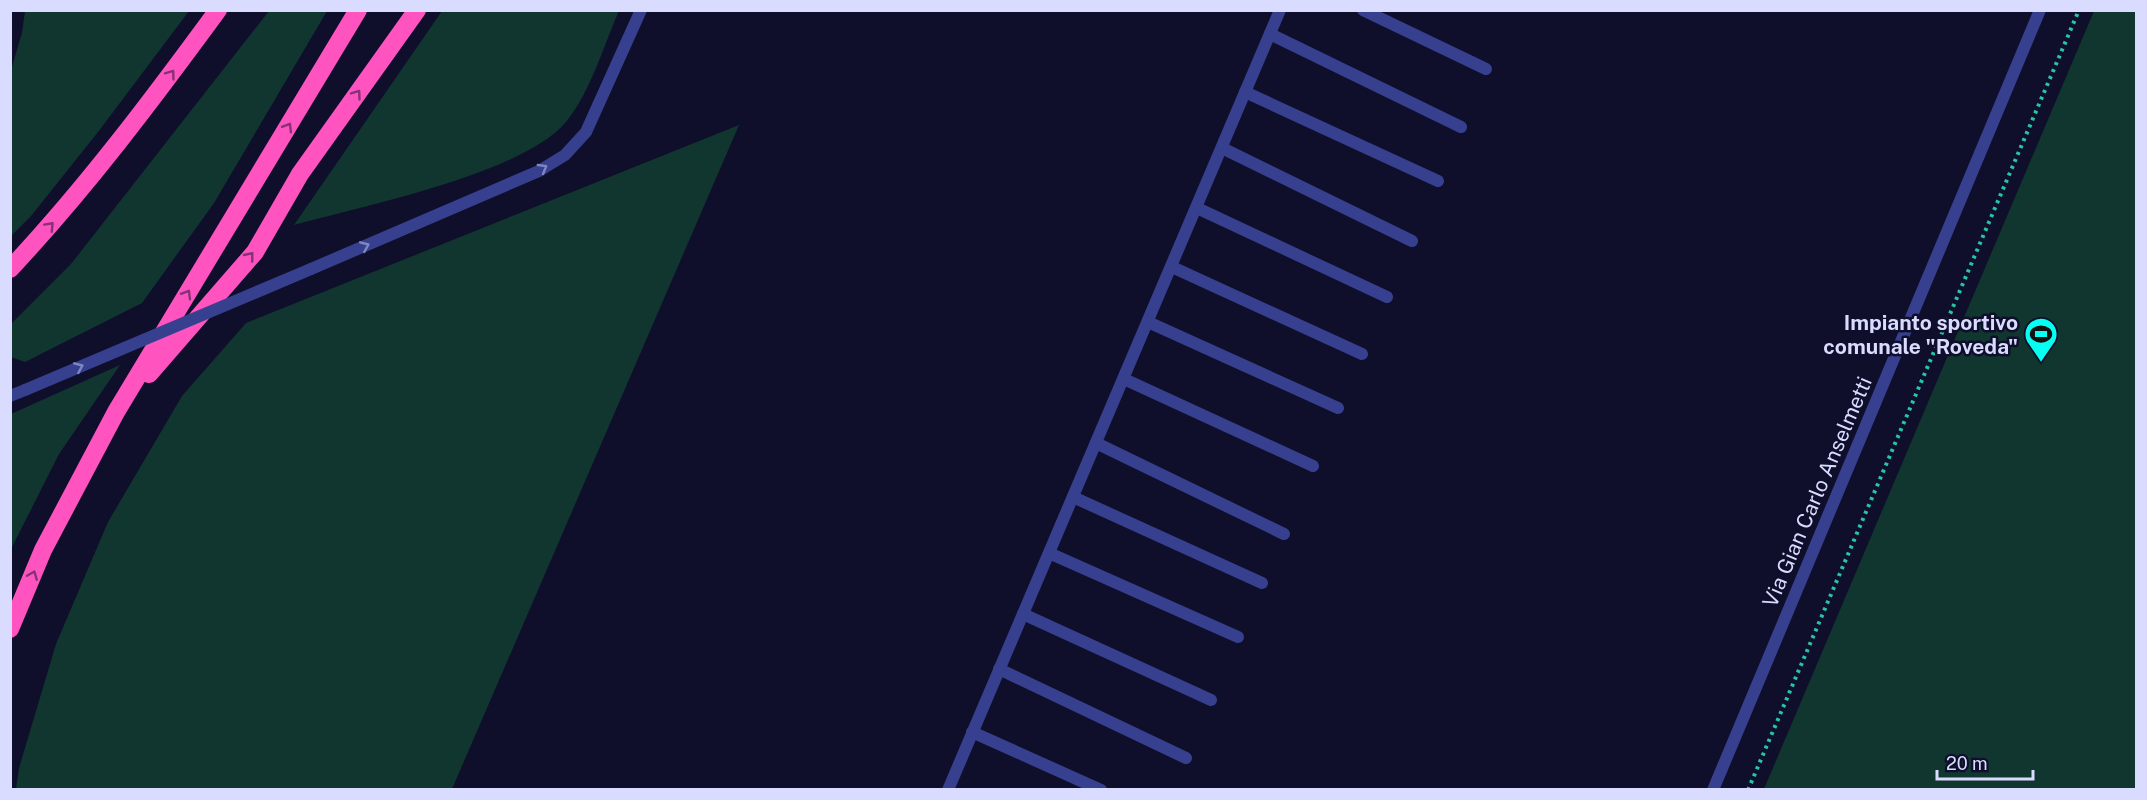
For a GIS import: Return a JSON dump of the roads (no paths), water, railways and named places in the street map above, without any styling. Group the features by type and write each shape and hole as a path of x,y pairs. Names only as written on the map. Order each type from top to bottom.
{"highway":[{"path":"10,269 63,212 126,135 218,10"},
{"path":"10,629 43,550 116,412 358,10"},
{"path":"116,412 255,252 300,174 417,10"}],"street":[{"path":"10,396 539,171 565,155 586,132 641,10"},
{"path":"948,789 1280,10"},
{"path":"1363,10 1486,69"},
{"name":"Via Gian Carlo Anselmetti","path":"1713,789 2040,10"},
{"path":"1270,33 1461,127"},
{"path":"1245,92 1438,181"},
{"path":"1222,148 1412,241"},
{"path":"1197,208 1387,297"},
{"path":"1172,267 1362,354"},
{"path":"1148,322 1338,408"},
{"path":"1124,379 1313,466"},
{"path":"1096,443 1284,534"},
{"path":"1073,497 1262,583"},
{"path":"1049,553 1238,637"},
{"path":"1023,614 1211,700"},
{"path":"999,669 1186,758"},
{"path":"972,732 1101,789"}],"place":[{"name":"Impianto sportivo comunale \"Roveda\"","path":"2041,363"}]}
